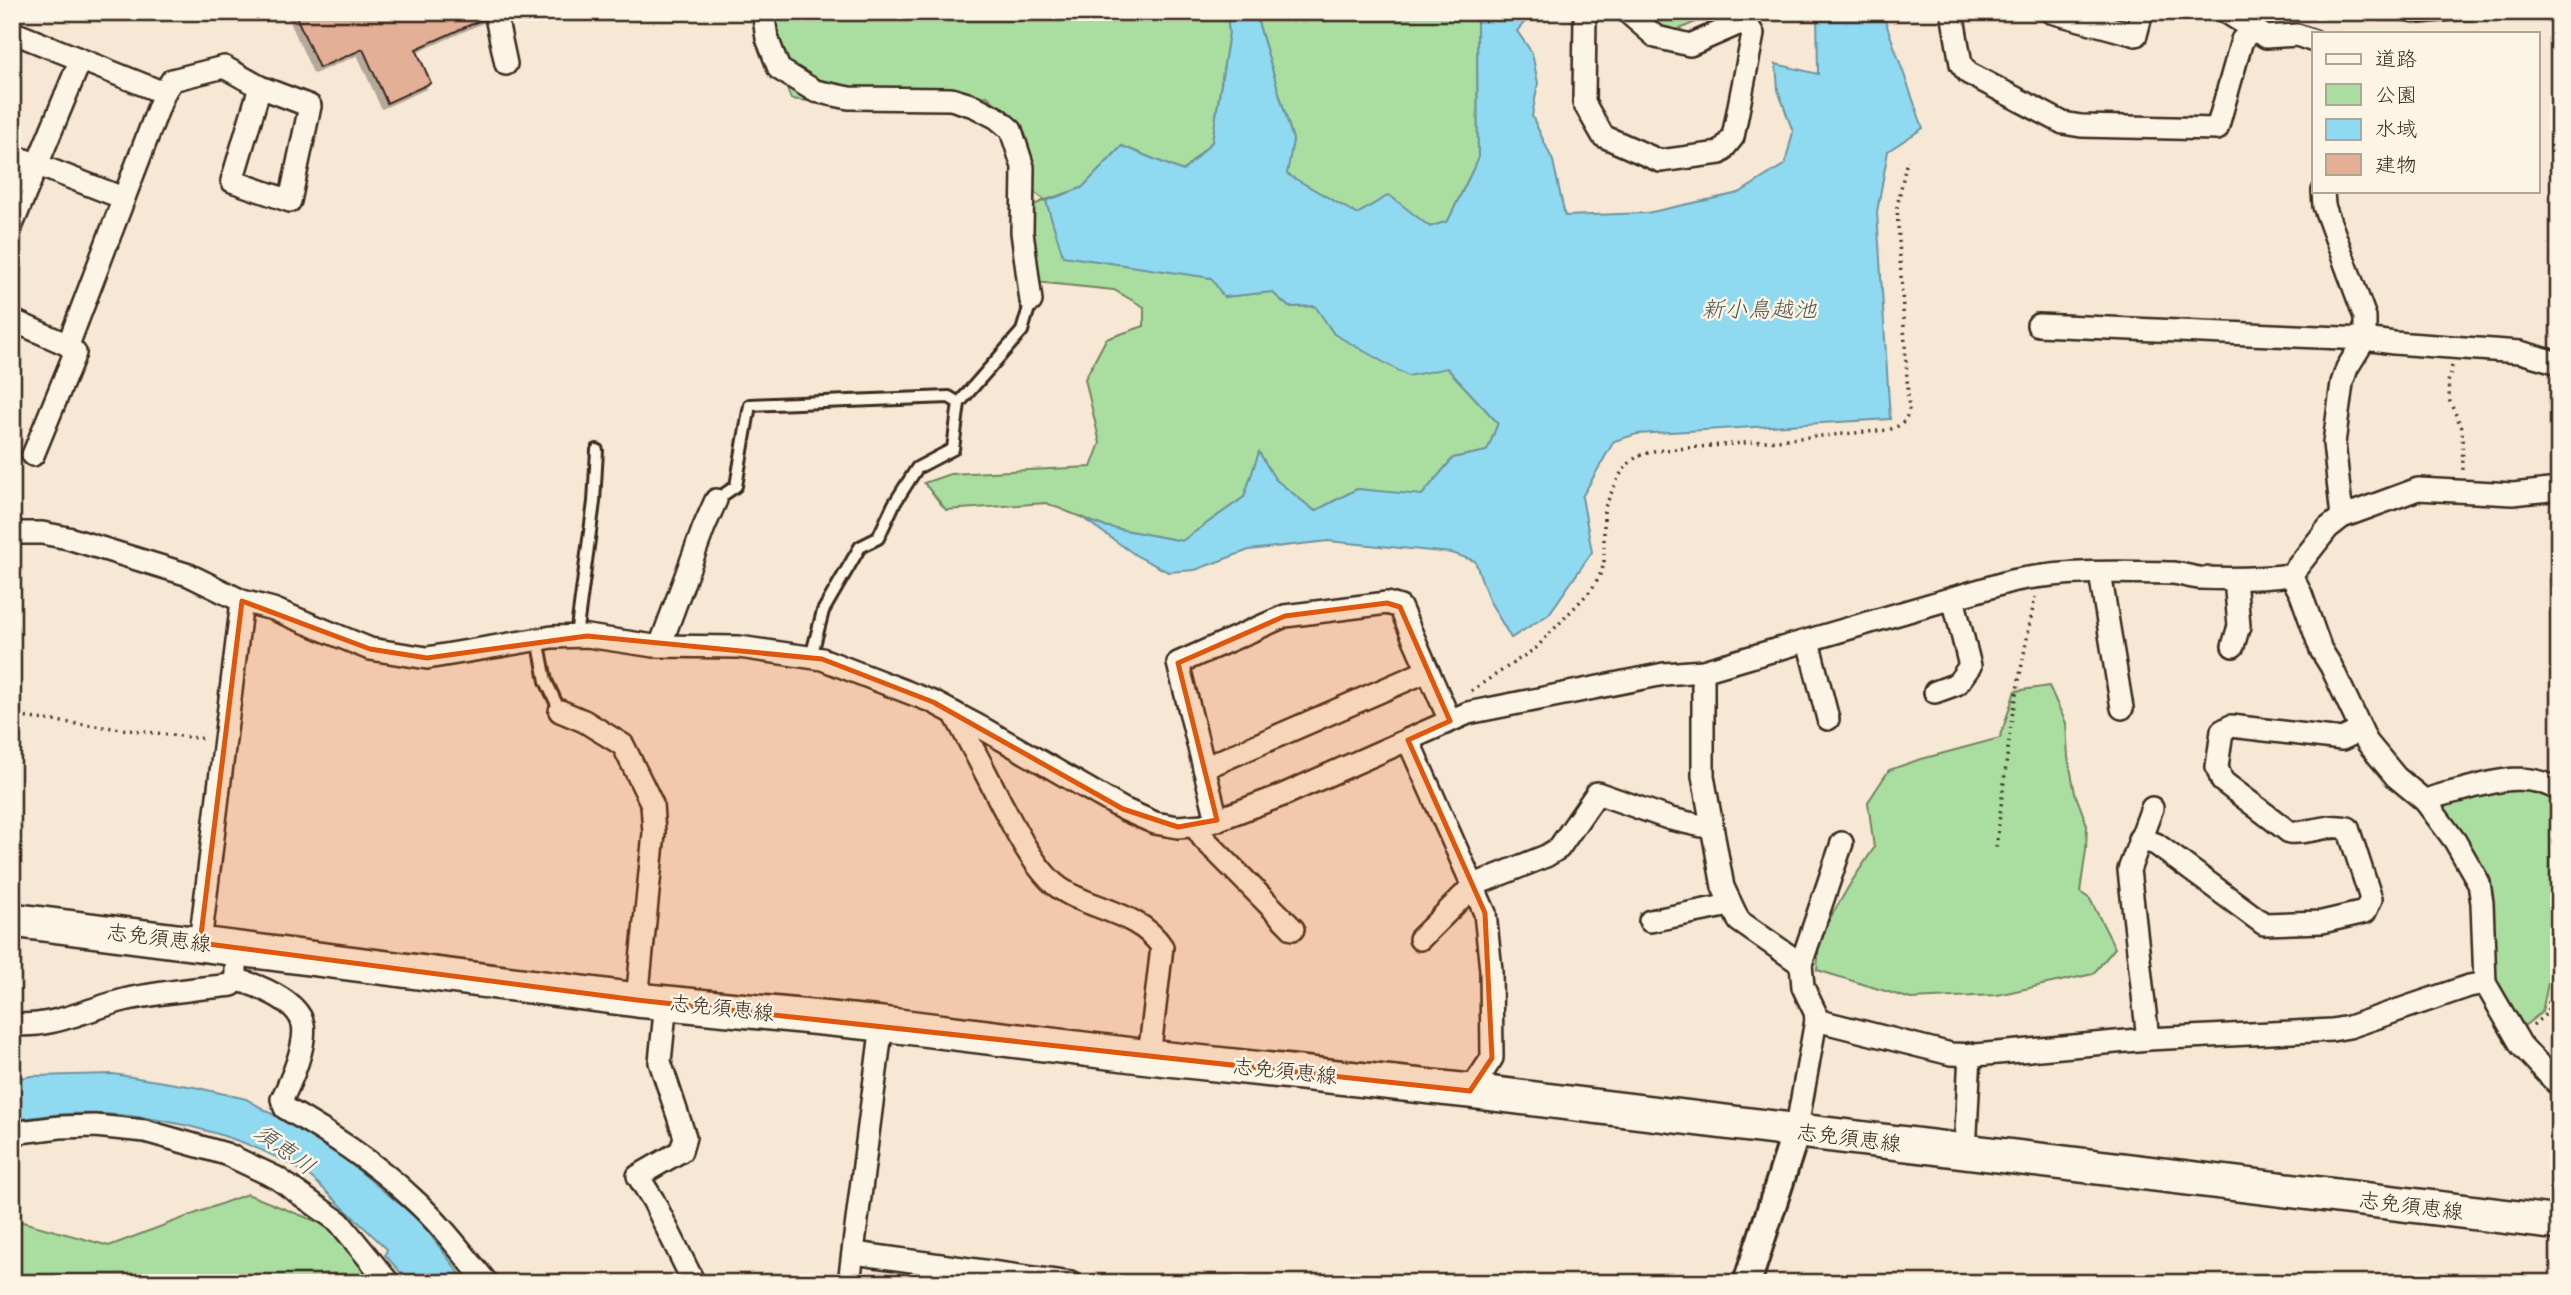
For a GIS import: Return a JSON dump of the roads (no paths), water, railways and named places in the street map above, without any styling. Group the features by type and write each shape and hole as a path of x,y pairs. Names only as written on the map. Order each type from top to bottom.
{"main road":[{"name":"志免須恵線","path":"12,920 652,1001 882,1024 1149,1057 1470,1091 2559,1223"}],"street":[{"path":"495,12 506,64"},
{"path":"763,12 767,38 779,69 815,91 849,98 951,99 974,106 997,118 1011,130 1023,167 1022,232 1031,301"},
{"path":"1585,12 1584,103 1603,136 1660,161 1720,153 1733,137 1753,34 1749,16 1690,45 1656,37 1627,12"},
{"path":"1952,12 1961,64 1968,73 2063,123 2081,126 2217,129 2242,40 2253,29"},
{"path":"2051,12 2136,34 2142,12"},
{"path":"2226,12 2266,37 2297,35 2312,40"},
{"path":"12,32 164,93"},
{"path":"12,225 80,61"},
{"path":"68,345 164,93 172,80 224,67 260,87 310,106 290,201 232,181 260,87"},
{"path":"12,155 123,198"},
{"path":"2323,193 2324,206 2365,317 2365,339 2347,368 2342,383 2334,443 2342,517"},
{"path":"12,320 68,345 75,353 33,455"},
{"path":"2038,325 2365,339 2520,352 2559,363"},
{"path":"12,533 42,533 68,538 189,575 242,601 273,609 370,649 427,658 538,639 576,636 660,646 739,647 811,657 933,702 1123,809 1155,822 1178,827 1217,820 1283,796 1459,717 1664,674 1703,671 2039,575 2177,573 2195,577 2235,579 2291,575 2328,528 2342,517 2359,513 2418,489 2513,494 2559,489"},
{"path":"660,646 716,500"},
{"path":"2100,573 2122,708"},
{"path":"2291,575 2301,593 2321,650 2361,730 2382,763 2425,801 2455,841 2479,883 2485,983 2516,1038 2559,1086"},
{"path":"2233,646 2239,626 2235,579"},
{"path":"1935,692 1957,684 1970,666 1953,598"},
{"path":"200,943 242,601"},
{"path":"1217,820 1178,663 1230,639 1285,616 1387,603 1400,607 1427,671 1459,717"},
{"path":"1808,642 1828,719"},
{"path":"1204,768 1427,671"},
{"path":"1703,671 1703,776 1723,887 1739,921 1801,964"},
{"path":"560,711 623,745 652,804 652,1001 660,1062 685,1137 681,1151 638,1176 653,1200 694,1283"},
{"path":"954,713 1024,845 1051,881 1121,915 1154,935 1162,947 1149,1057"},
{"path":"2139,839 2156,844 2264,924 2322,922 2365,912 2371,899 2348,828 2336,825 2299,833 2289,832 2222,781 2217,768 2222,731 2231,726 2342,739 2361,730"},
{"path":"1408,740 1485,913 1491,970 1492,1058 1470,1091"},
{"path":"2425,801 2503,779 2525,778 2547,783 2559,790"},
{"path":"1420,939 1474,886 1559,848 1597,793 1671,819 1711,828"},
{"path":"2148,1039 2129,870 2152,808"},
{"path":"1195,826 1203,838 1293,929"},
{"path":"1746,1283 1796,1132 1816,1020 1804,987 1801,964 1842,843"},
{"path":"1650,921 1730,905"},
{"path":"12,1024 35,1025 125,1000 232,985 236,980 237,948"},
{"path":"236,980 271,992 298,1014 303,1022 304,1038 282,1099 285,1108 328,1132 413,1198 487,1283"},
{"path":"1816,1020 1951,1054 1970,1054 2148,1039 2332,1030 2349,1027 2485,983"},
{"path":"849,1283 882,1024"},
{"path":"1965,1152 1970,1054"},
{"path":"12,1133 96,1126 145,1131 226,1154 277,1178 339,1222 388,1283"},
{"path":"854,1253 1070,1283"}],"lane":[{"path":"2381,12 2420,17 2473,12"},
{"path":"811,657 823,611 860,547 878,538 894,504 917,468 953,449 959,403 1021,331 1031,301"},
{"path":"716,500 736,486 750,405 949,397 959,403"},
{"path":"576,636 594,502 597,450"},
{"path":"538,639 546,681 560,711"}],"water":[{"name":"新小鳥越池","path":"1227,12 1255,12 1293,140 1287,174 1357,214 1389,195 1430,227 1448,221 1478,159 1479,12 1533,12 1517,31 1532,53 1538,83 1532,116 1553,161 1565,216 1647,213 1739,193 1785,164 1793,132 1778,90 1776,64 1818,74 1817,12 1882,12 1923,128 1888,151 1877,212 1890,419 1637,434 1614,441 1582,497 1592,552 1549,614 1511,638 1489,600 1475,561 1452,553 1328,541 1249,550 1195,570 1168,572 1137,556 1084,519 1103,526 1182,541 1244,497 1259,452 1275,479 1315,511 1357,489 1422,495 1453,458 1487,451 1498,423 1447,368 1408,376 1334,334 1315,306 1289,307 1272,292 1224,297 1211,278 1063,256 1046,201 1082,188 1122,146 1183,171 1212,142 1229,33"},
{"name":"須恵川","path":"113,1074 194,1087 246,1099 330,1147 419,1220 467,1283 410,1283 385,1255 387,1249 312,1178 273,1156 238,1141 201,1129 125,1115 48,1115 12,1121 12,1079"}]}
